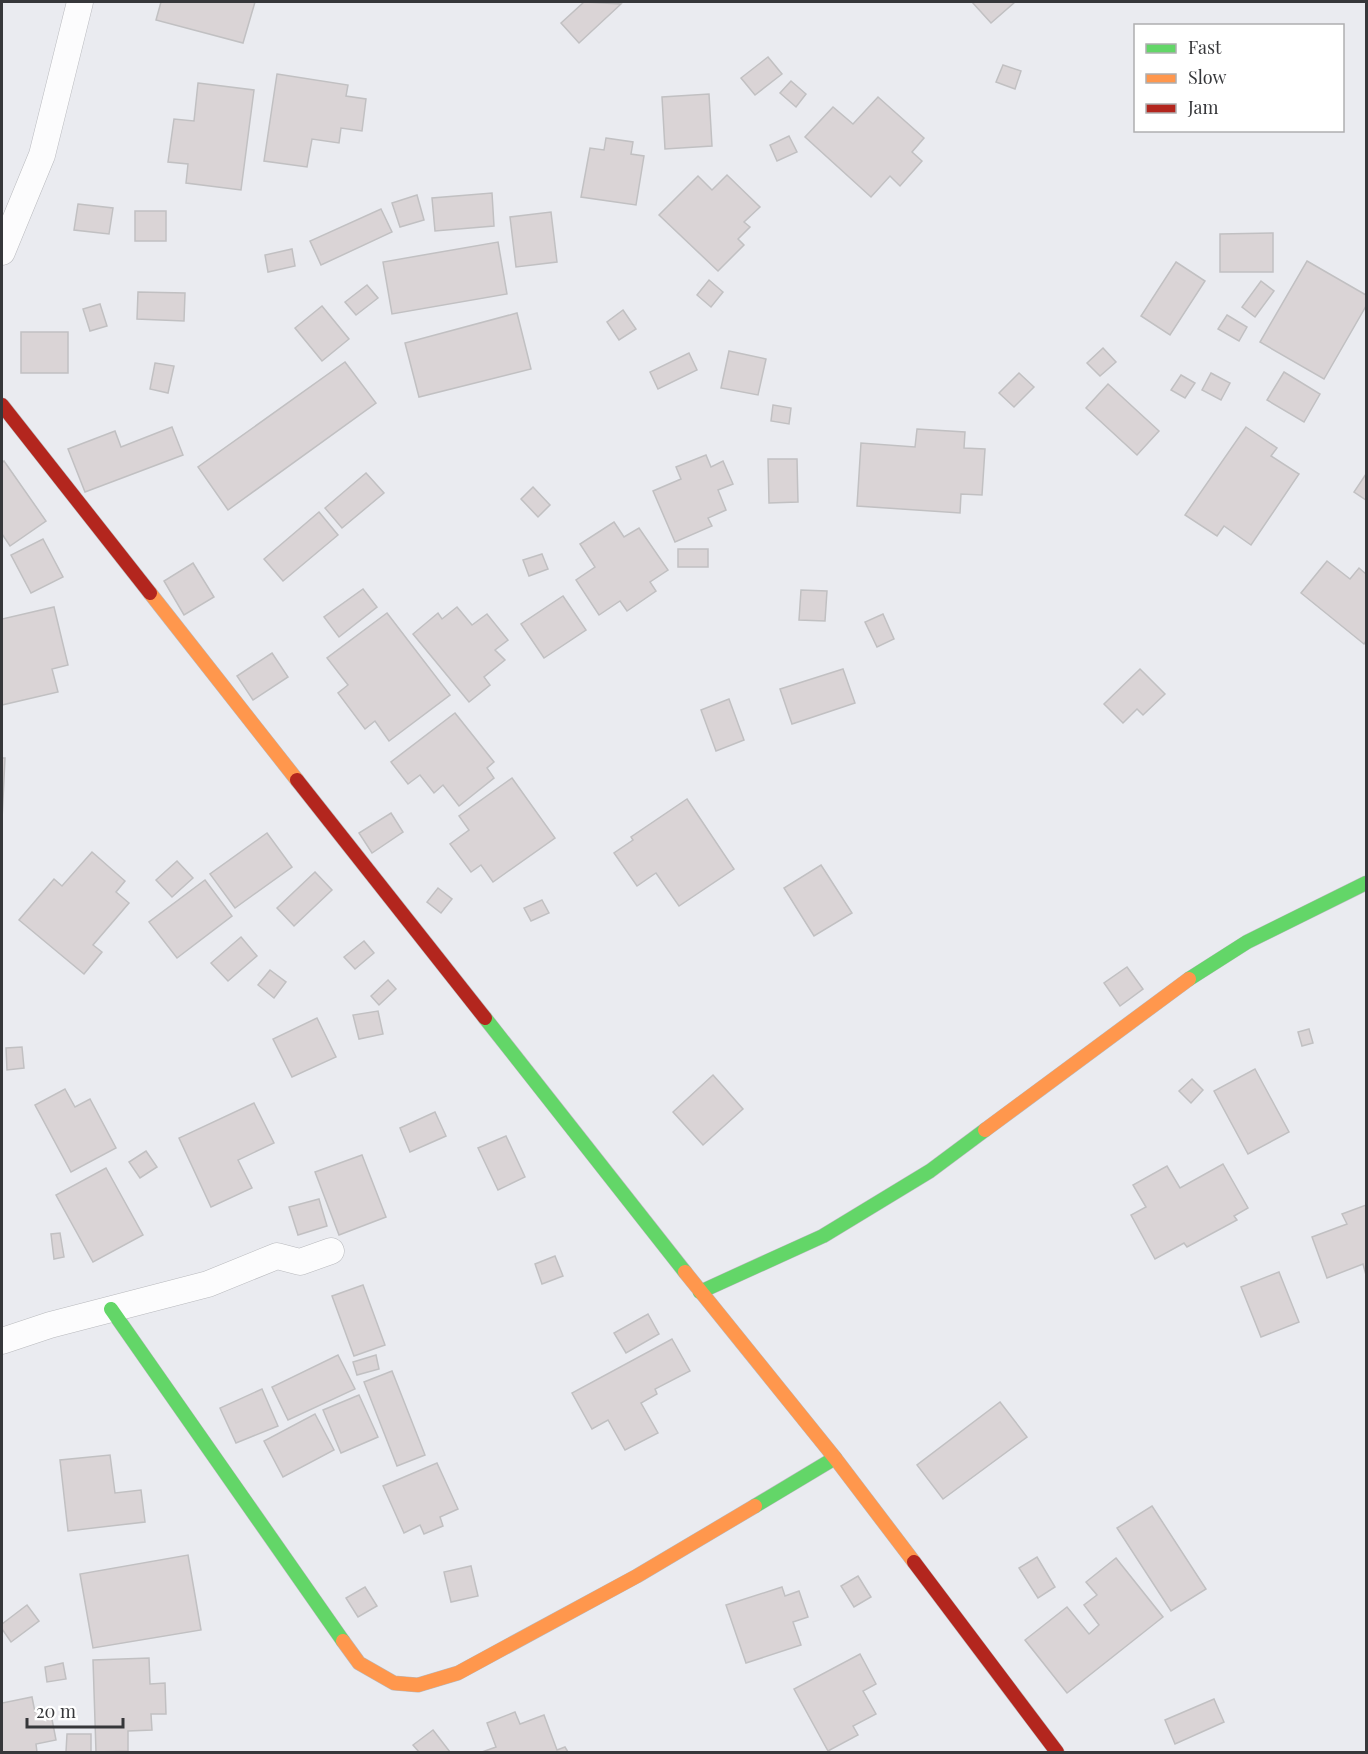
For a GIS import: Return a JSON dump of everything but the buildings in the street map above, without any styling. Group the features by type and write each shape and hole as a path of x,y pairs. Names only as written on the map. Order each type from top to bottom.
{"street":[{"path":"2,252 42,155 80,2"},
{"path":"2,405 700,1292 835,1458 1057,1752"},
{"path":"700,1292 824,1236 930,1172 1164,995 1247,942 1366,883"},
{"path":"2,1341 208,1284 277,1256 300,1262 331,1251"},
{"path":"111,1309 359,1663 394,1683 418,1685 458,1672 637,1576 835,1458"}],"traffic: fast":[{"path":"1189,979 1247,942 1366,883"},
{"path":"485,1018 685,1272"},
{"path":"700,1292 823,1236 930,1171 985,1130"},
{"path":"111,1309 343,1641"},
{"path":"755,1506 835,1458"}],"traffic: slow":[{"path":"150,593 297,780"},
{"path":"985,1130 1189,979"},
{"path":"685,1272 835,1458 914,1562"},
{"path":"343,1641 359,1663 394,1683 418,1685 458,1673 637,1576 755,1506"}],"traffic: jam":[{"path":"2,405 150,593"},
{"path":"297,780 485,1018"},
{"path":"914,1562 1057,1752"}]}
